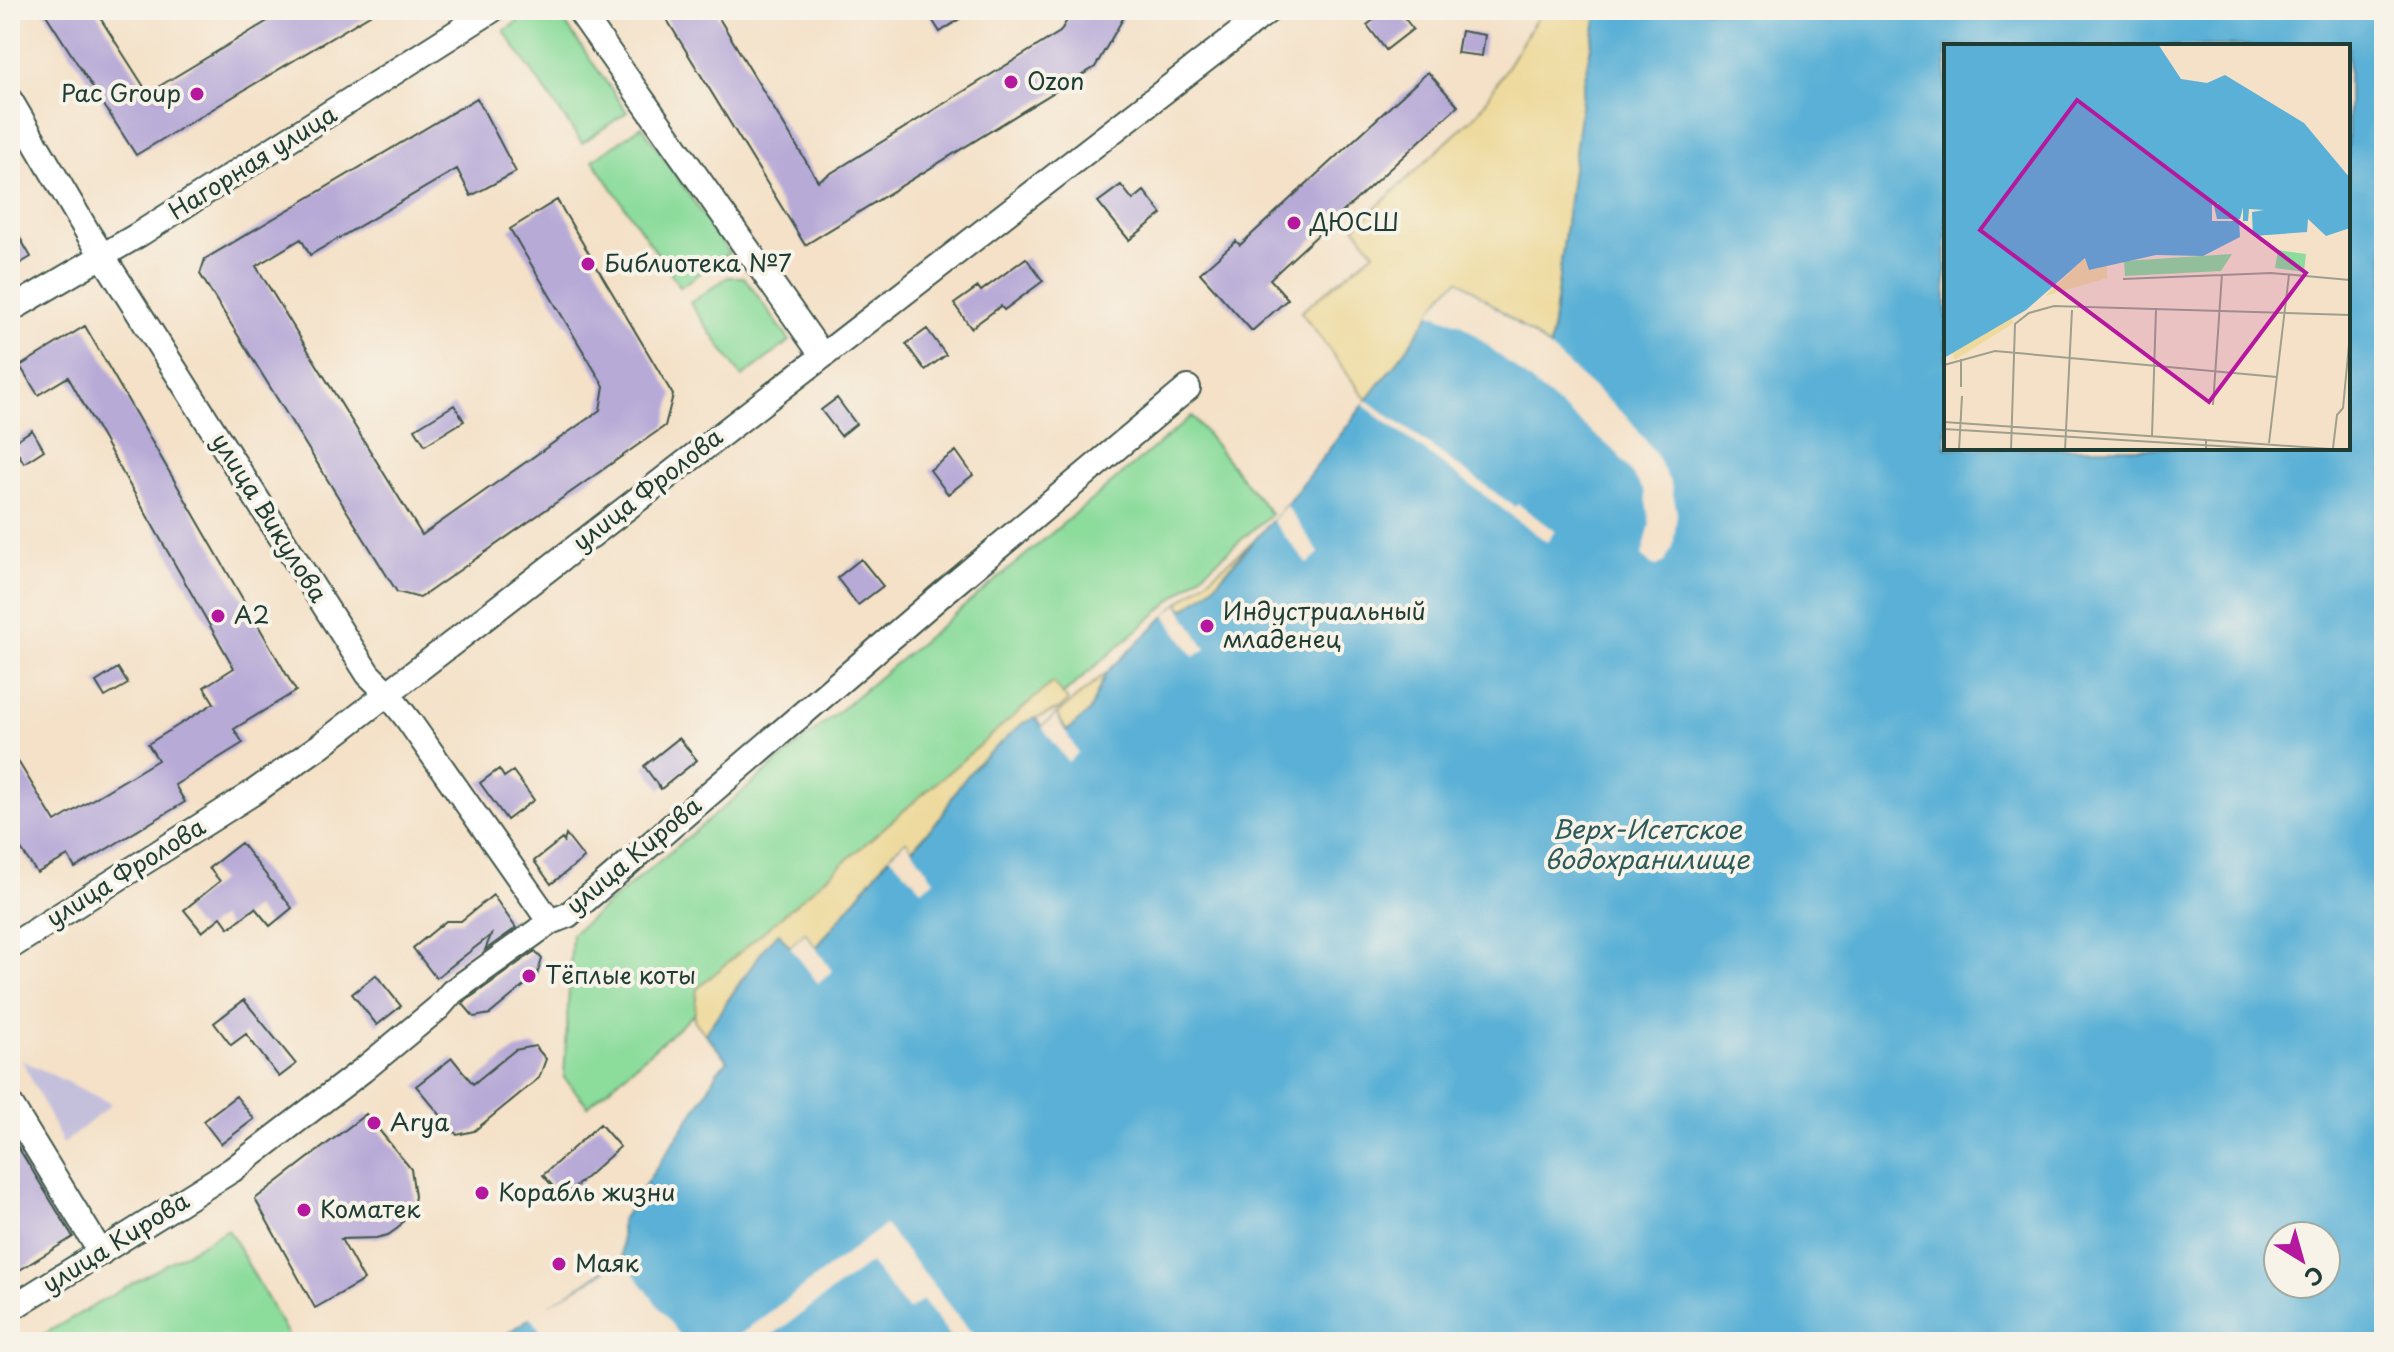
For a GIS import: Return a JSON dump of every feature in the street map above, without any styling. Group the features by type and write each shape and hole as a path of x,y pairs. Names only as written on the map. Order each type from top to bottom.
{"street":[{"name":"Нагорная улица","path":"10,310 103,256 492,10"},
{"path":"579,10 822,355"},
{"name":"улица Фролова","path":"10,947 251,794 388,694 1269,10"},
{"name":"улица Викулова","path":"10,100 103,256 368,674 388,694 550,922"},
{"name":"улица Кирова","path":"10,1309 232,1170 363,1070 438,1008 452,992 550,922 568,915 1188,388"},
{"path":"10,1104 101,1253"}],"shaded area":[{"path":"22,1060 112,1104 63,1144"}],"green space":[{"path":"535,10 556,10 627,112 582,143 504,31"},
{"path":"642,126 729,253 680,287 593,160"},
{"path":"728,277 744,277 790,341 742,377 690,303"},
{"path":"1192,416 1271,514 588,1106 564,1078 572,934"},
{"path":"228,1229 292,1342 30,1342"}],"sand":[{"path":"1542,10 1598,10 1584,83 1550,349 1459,280 1445,292 1367,400 1301,312 1374,252 1355,227 1479,112"},
{"path":"1250,544 1209,591 1183,610 1178,604"},
{"path":"1106,673 1089,712 1067,731 1056,715"},
{"path":"1053,682 1068,701 1060,709 1023,723 958,787 941,817 911,850 890,856 816,948 790,947 778,934 742,979 705,1034 694,1020 697,989"}],"water":[{"name":"Верх-Исетское водохранилище","path":"1598,10 2384,10 2384,1342 496,1342 622,1258 621,1221 705,1095 717,1071 728,1061 705,1034 767,944 779,933 790,947 805,933 816,948 890,856 906,841 912,850 941,817 958,787 976,765 1023,723 1035,718 1042,727 1056,715 1067,731 1089,712 1106,673 1178,604 1184,610 1209,591 1286,505 1406,350 1445,292 1459,280 1550,348 1584,83"}],"pier":[{"path":"1459,280 1550,349 1630,420 1654,452 1671,484 1677,513 1673,547 1664,562 1657,566 1642,556 1650,524 1644,491 1617,453 1463,325 1430,313 1445,292"},
{"path":"1367,400 1515,507 1518,504 1555,531 1547,542 1363,405"},
{"path":"1286,505 1319,553 1307,564 1272,520"},
{"path":"1178,604 1206,649 1194,657 1165,615"},
{"path":"1056,715 1078,753 1068,762 1042,727"},
{"path":"906,841 934,880 922,890 890,856"},
{"path":"805,933 832,971 818,983 790,947"},
{"path":"885,1225 979,1342 945,1342 951,1337 923,1300 908,1310 870,1263 763,1342 730,1342"},
{"path":"622,1258 685,1342 550,1342 529,1316 597,1277"}],"building":[{"path":"43,10 95,10 148,93 286,10 378,10 136,155"},
{"path":"661,10 714,10 818,181 1060,32 1073,10 1128,10 1095,67 805,245"},
{"path":"926,10 973,10 940,32"},
{"path":"1386,10 1398,10 1413,29 1386,50 1367,25"},
{"path":"1461,31 1485,35 1482,56 1457,53"},
{"path":"1428,72 1458,106 1270,279 1288,299 1252,331 1200,273 1236,241 1240,245"},
{"path":"477,98 516,172 471,196 457,169 310,255 301,239 256,266 422,535 600,410 604,386 510,229 557,200 673,395 665,426 420,598 397,592 200,274 205,259"},
{"path":"1121,185 1133,200 1144,191 1162,214 1129,240 1098,202"},
{"path":"10,221 31,257 10,269"},
{"path":"1026,258 1043,281 1004,310 1001,306 971,328 954,304 978,287 981,291"},
{"path":"85,326 296,691 234,729 243,743 175,785 185,802 75,868 68,856 37,873 10,833 10,748 55,822 158,760 148,744 214,703 204,687 234,668 68,377 38,395 20,366"},
{"path":"927,329 946,355 925,370 906,344"},
{"path":"837,398 856,424 841,436 821,410"},
{"path":"454,405 464,421 425,445 415,429"},
{"path":"32,430 44,450 24,463 12,443"},
{"path":"956,451 973,475 948,494 930,470"},
{"path":"861,559 883,586 858,605 837,578"},
{"path":"118,668 128,684 105,697 96,682"},
{"path":"679,738 697,760 661,789 644,766"},
{"path":"499,769 504,777 513,771 534,800 507,820 480,783"},
{"path":"566,835 584,858 551,884 534,861 562,839 564,842"},
{"path":"241,843 292,908 270,926 255,908 229,928 221,917 202,932 184,910 220,881 209,868"},
{"path":"493,895 516,928 485,950 491,935 436,978 413,948 446,921 461,921"},
{"path":"535,951 542,959 537,975 490,1014 474,1017 464,1002"},
{"path":"376,975 401,1006 377,1025 352,994"},
{"path":"244,1000 296,1064 279,1077 246,1034 231,1045 214,1023"},
{"path":"535,1046 546,1059 539,1078 474,1131 457,1135 416,1086 452,1058 473,1084 515,1050"},
{"path":"236,1096 254,1119 221,1144 203,1121"},
{"name":"Коматек","path":"366,1114 411,1169 415,1196 413,1208 398,1228 388,1235 341,1239 364,1280 315,1308 255,1199"},
{"path":"600,1124 620,1147 563,1198 543,1175"},
{"path":"10,1134 73,1237 10,1276"}],"place":[{"name":"Ozon","path":"1011,82"},
{"name":"Pac Group","path":"197,94"},
{"name":"ДЮСШ","path":"1294,223"},
{"name":"Библиотека №7","path":"588,264"},
{"name":"А2","path":"218,616"},
{"name":"Индустриальный младенец","path":"1207,626"},
{"name":"Тёплые коты","path":"529,976"},
{"name":"Arya","path":"374,1123"},
{"name":"Корабль жизни","path":"482,1193"},
{"name":"Коматек","path":"304,1210"},
{"name":"Маяк","path":"559,1264"}]}
